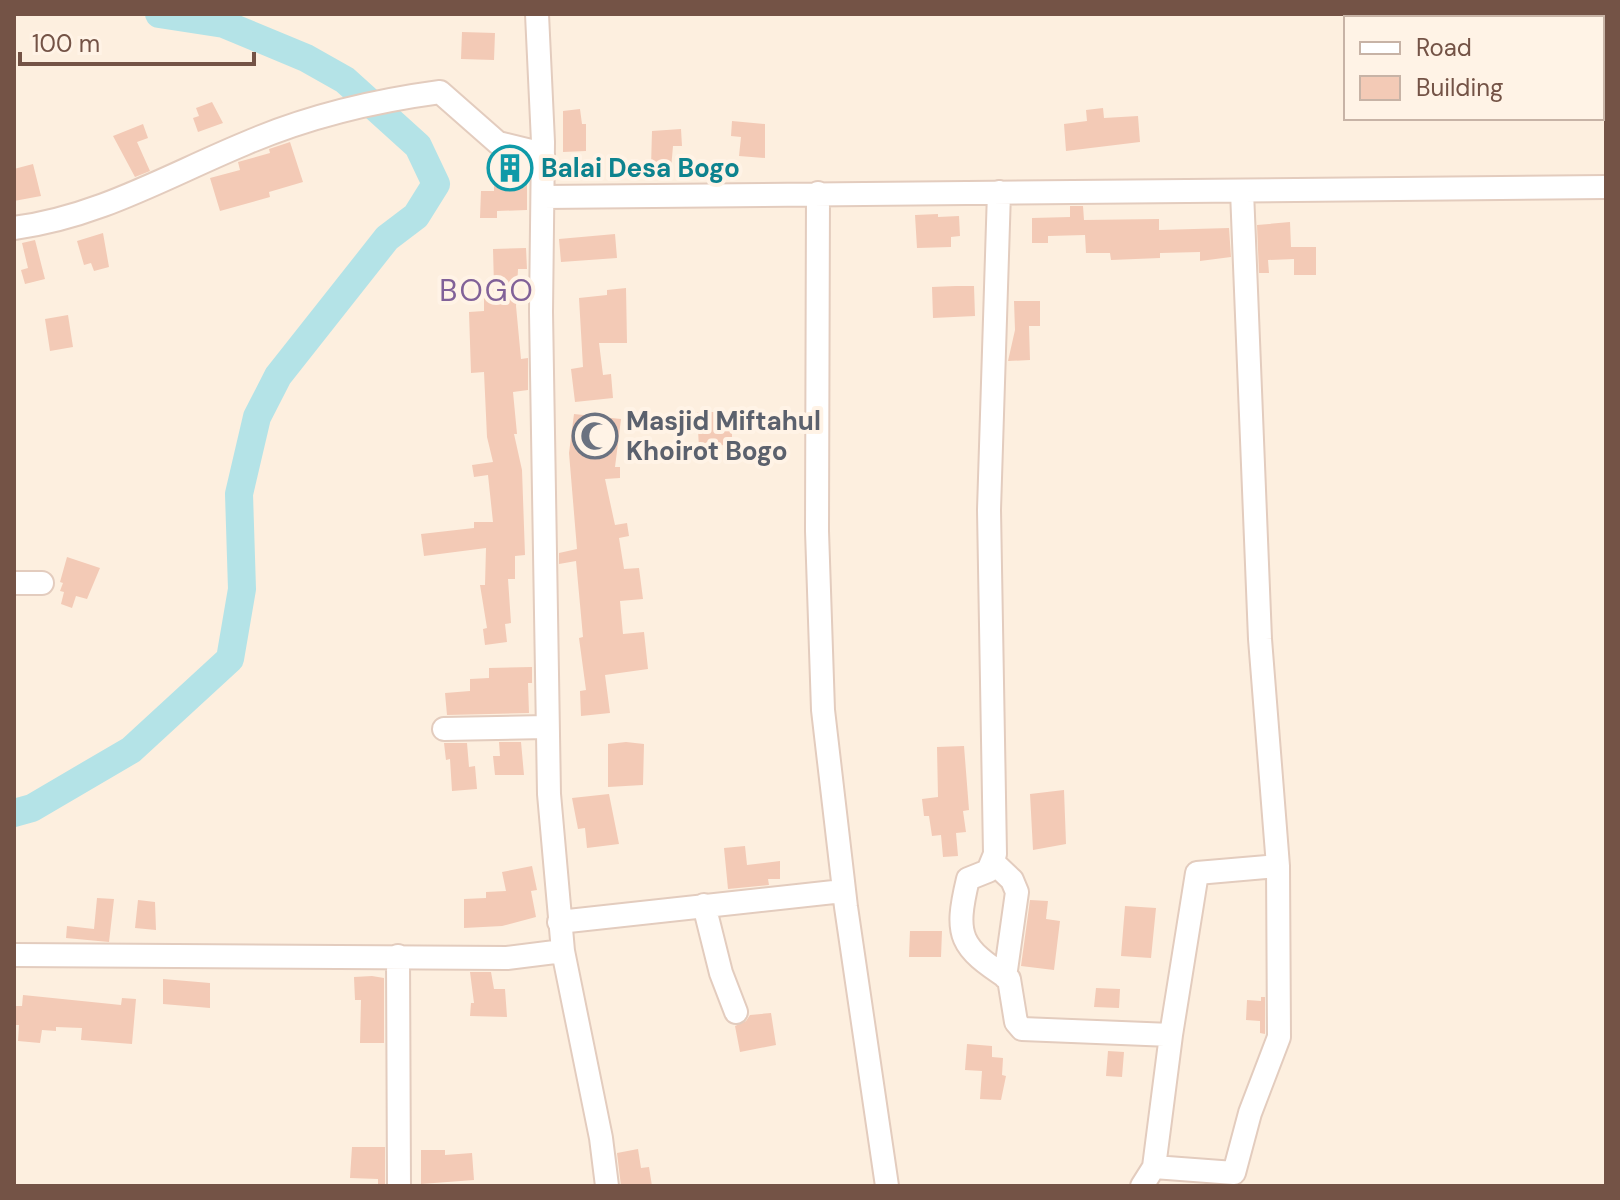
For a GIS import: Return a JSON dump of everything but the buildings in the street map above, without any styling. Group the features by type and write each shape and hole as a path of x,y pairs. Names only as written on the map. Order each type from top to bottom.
{"street":[{"path":"537,14 543,154 541,312 547,727 559,922 601,1138 607,1186"},
{"path":"14,228 92,212 277,130 407,96 440,92 498,143 543,154"},
{"path":"543,197 1606,187"},
{"path":"1242,191 1260,639 1278,866 1280,1029 1250,1113 1236,1171 1231,1174 1148,1176 1197,873 1278,866"},
{"path":"999,192 989,510 994,863 988,871 968,879 961,918 966,946 1012,986 1016,1022 1022,1029 1171,1035"},
{"path":"818,193 819,644 823,710 843,891 887,1186"},
{"path":"14,583 42,583"},
{"path":"444,729 547,727"},
{"path":"994,863 1012,880 1017,892 1005,977"},
{"path":"559,922 843,891"},
{"path":"704,905 721,973 736,1012"},
{"path":"14,955 507,958 563,951"},
{"path":"398,956 399,1186"}],"waterway":[{"path":"14,813 32,808 131,750 230,659 242,589 239,494 257,417 278,376 387,238 416,216 436,184 418,146 345,80 306,58 224,24 159,14"}],"place":[{"name":"Balai Desa Bogo","path":"510,168"},
{"name":"Masjid Miftahul Khoirot Bogo","path":"595,436"}],"district":[{"name":"BOGO","path":"487,291"}]}
